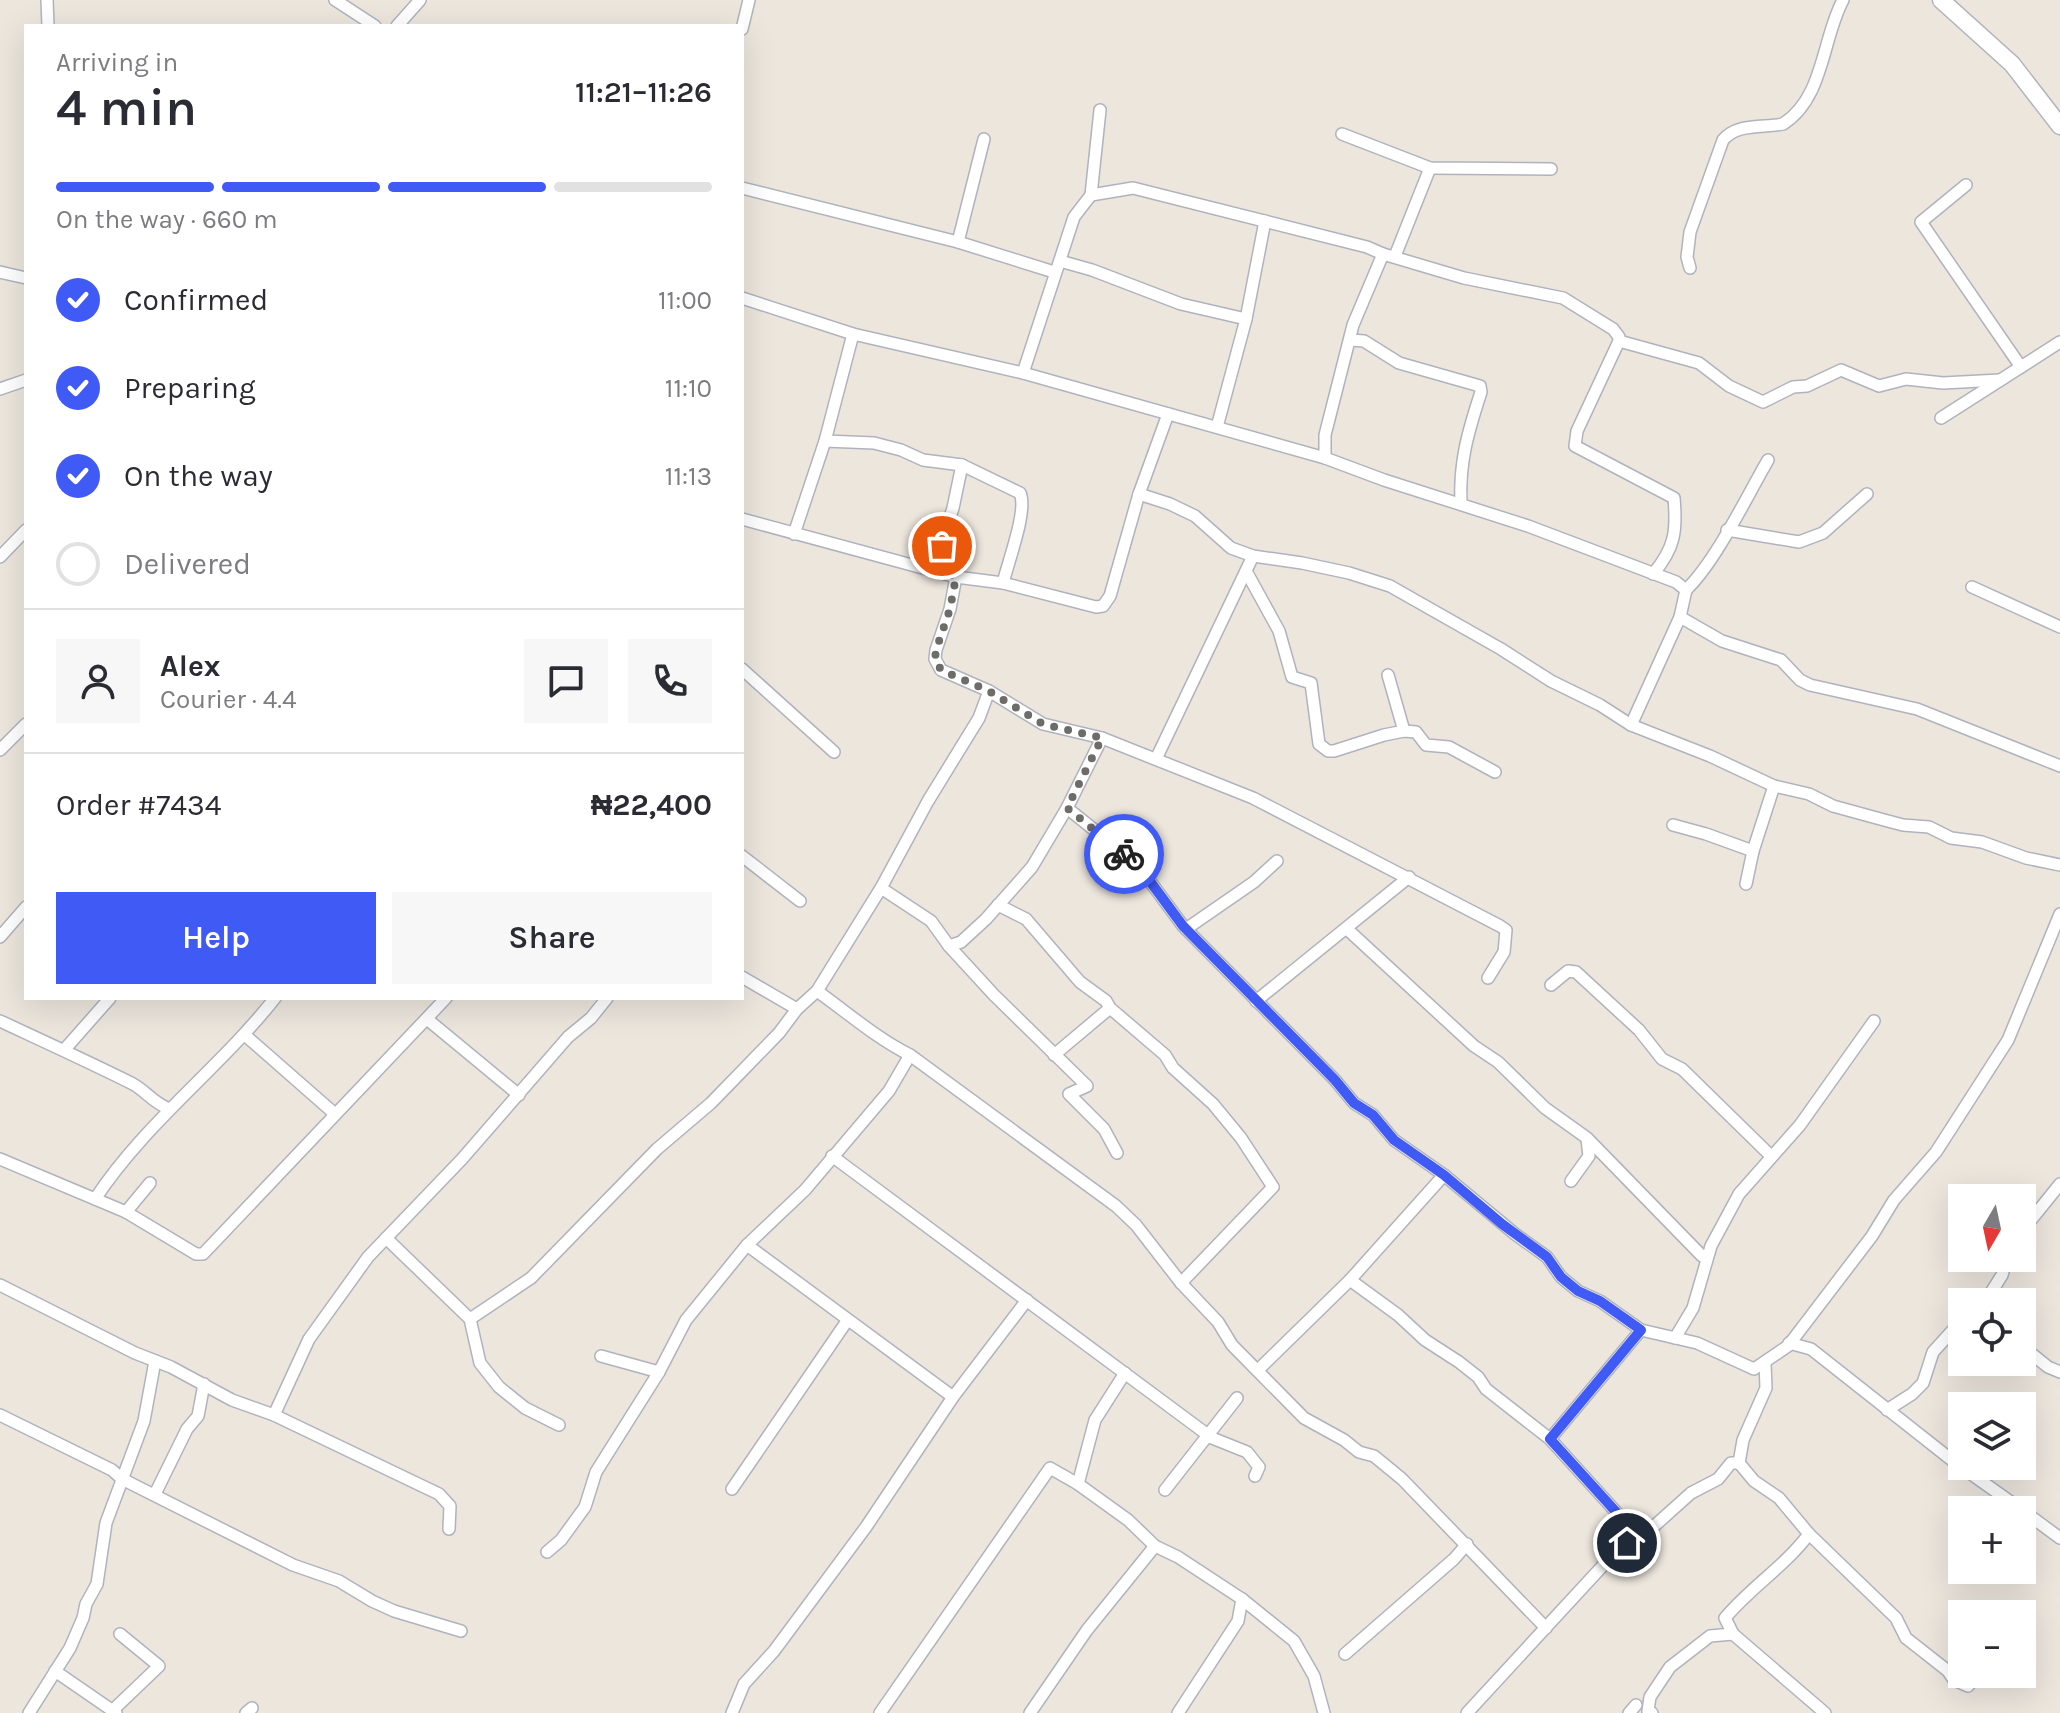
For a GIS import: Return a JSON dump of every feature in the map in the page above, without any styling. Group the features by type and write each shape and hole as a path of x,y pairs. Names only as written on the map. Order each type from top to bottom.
{"street":[{"path":"47,0 48,24"},
{"path":"335,0 372,24"},
{"path":"399,24 420,0"},
{"path":"743,24 749,0"},
{"path":"1690,268 1687,257 1690,232 1723,140 1732,131 1742,128 1783,124 1807,99 1843,0"},
{"path":"1941,0 2012,64 2060,126"},
{"path":"1023,373 1074,217 1091,195 1100,110"},
{"path":"1342,134 1430,168 1551,169"},
{"path":"958,242 984,139"},
{"path":"1325,458 1325,435 1353,325 1430,168"},
{"path":"1966,185 1921,222 2021,367"},
{"path":"744,188 1057,267 1092,270 1181,304 1246,319"},
{"path":"1091,195 1133,188 1367,247 1464,278 1563,298 1613,329 1619,341 1699,363 1729,386 1763,402 1793,387 1807,386 1841,370 1879,386 1906,379 1943,383 2000,380"},
{"path":"1217,427 1246,319 1265,221"},
{"path":"0,272 24,278"},
{"path":"744,299 853,334 1023,373 1325,458 1461,503 1676,582 1686,590"},
{"path":"794,534 825,441 853,334"},
{"path":"1351,340 1364,341 1399,363 1480,386 1481,392 1464,446 1461,503"},
{"path":"1619,341 1577,431 1575,446 1674,498 1676,520 1673,547 1653,574"},
{"path":"1941,418 2060,342"},
{"path":"0,389 24,381"},
{"path":"1154,410 1159,436"},
{"path":"744,520 956,577 1003,583 1096,607 1103,606 1110,596 1139,494 1168,414"},
{"path":"825,441 874,443 923,460 962,465 1022,496 1003,583"},
{"path":"1631,725 1680,617 1686,590 1695,581 1768,460"},
{"path":"933,569 953,508 962,465"},
{"path":"1139,494 1195,516 1231,548 1253,556 1302,563 1390,586 1631,725 1710,756 1774,786 1809,794 1833,806 1903,825 1929,827 1951,838 1982,842 2026,858 2060,865"},
{"path":"1727,530 1799,542 1823,533 1867,494"},
{"path":"0,557 24,535"},
{"path":"1156,759 1253,556"},
{"path":"1246,571 1279,631 1292,677 1311,683 1319,744 1323,748 1334,751 1404,731 1416,732 1426,745 1449,747 1495,772"},
{"path":"956,577 935,659 941,670 989,691 1043,724 1102,738 1253,798 1506,930 1504,952 1488,978"},
{"path":"1972,587 2060,627"},
{"path":"1680,617 1722,641 1781,660 1800,680 1810,685 1917,709 2060,766"},
{"path":"744,671 834,752"},
{"path":"1388,675 1404,731"},
{"path":"470,1319 531,1278 657,1149 711,1103 817,991 881,888 928,801 979,718 989,691"},
{"path":"0,750 24,726"},
{"path":"949,946 961,942 1032,867 1067,808 1102,738"},
{"path":"1746,884 1774,786"},
{"path":"1067,808 1138,865 1186,929 1354,1103 1373,1115 1394,1140 1444,1175 1547,1257 1561,1277 1578,1291 1600,1301 1641,1330 1697,1343 1754,1369 1780,1353 1789,1343 1872,1236 1894,1200 1936,1152 2008,1040 2060,914"},
{"path":"1673,825 1753,851"},
{"path":"744,858 800,901"},
{"path":"1186,929 1254,882 1277,861"},
{"path":"1256,1001 1409,877"},
{"path":"881,888 931,921 949,946 1087,1086 1069,1094 1104,1129 1117,1153"},
{"path":"998,905 1026,919 1080,982 1106,1001 1110,1008 1165,1055 1173,1068 1213,1104 1241,1138 1273,1187 1181,1283"},
{"path":"0,937 24,909"},
{"path":"1347,929 1474,1046 1498,1062 1545,1108 1587,1138 1702,1256"},
{"path":"1551,985 1568,971 1576,972 1639,1030 1662,1059 1682,1069 1771,1156"},
{"path":"744,978 797,1009"},
{"path":"817,991 1116,1206 1136,1225 1181,1283 1218,1322 1232,1345 1304,1418 1359,1452 1374,1456 1402,1479 1546,1628"},
{"path":"65,1049 108,1000"},
{"path":"95,1199 111,1175 169,1109 246,1036 273,1000"},
{"path":"0,1159 126,1212 196,1254 203,1254 444,1000"},
{"path":"274,1415 309,1339 368,1257 605,1000"},
{"path":"1054,1055 1110,1008"},
{"path":"427,1019 519,1095"},
{"path":"0,1021 65,1049 136,1086 153,1102 169,1109"},
{"path":"1675,1338 1693,1308 1711,1246 1739,1194 1800,1125 1874,1021"},
{"path":"246,1036 335,1114"},
{"path":"547,1552 561,1540 585,1507 596,1472 659,1372 686,1320 747,1245 805,1190 889,1091 910,1055"},
{"path":"1571,1181 1589,1156 1587,1138"},
{"path":"832,1156 1212,1438 1247,1452 1259,1467 1255,1476"},
{"path":"1258,1370 1350,1280 1444,1175"},
{"path":"126,1212 150,1183"},
{"path":"2036,1214 2060,1184"},
{"path":"386,1238 470,1319 480,1363 499,1387 525,1408 559,1425"},
{"path":"747,1245 953,1397"},
{"path":"1350,1280 1398,1315 1425,1340 1478,1377 1486,1389 1550,1439 1637,1535"},
{"path":"0,1285 232,1400 274,1415 439,1494 450,1506 449,1529"},
{"path":"732,1713 744,1684 774,1651 866,1527 953,1397 1027,1300"},
{"path":"732,1489 847,1321"},
{"path":"1550,1439 1641,1330"},
{"path":"1887,1410 1923,1383 1933,1352 1948,1335"},
{"path":"1789,1343 1811,1349 2002,1496"},
{"path":"601,1356 659,1372"},
{"path":"2036,1357 2060,1372"},
{"path":"29,1713 70,1648 97,1584 106,1523 144,1421 155,1361"},
{"path":"1765,1363 1766,1388 1743,1440 1739,1463 1754,1481 1779,1498 1809,1534 1896,1618 1906,1638 1948,1671"},
{"path":"1078,1484 1095,1420 1125,1373"},
{"path":"155,1494 187,1429 198,1416 204,1384"},
{"path":"1165,1490 1237,1398"},
{"path":"0,1415 293,1565 339,1581 394,1611 461,1631"},
{"path":"1467,1713 1609,1559 1637,1535 1652,1528 1691,1493 1718,1479 1731,1463 1739,1463"},
{"path":"880,1713 1050,1468 1128,1520 1155,1546 1178,1557 1242,1599 1294,1641 1314,1676 1324,1713"},
{"path":"2036,1520 2060,1538"},
{"path":"1809,1534 1790,1557 1738,1602 1725,1618 1733,1634 1825,1713"},
{"path":"1345,1654 1454,1559 1467,1544"},
{"path":"1030,1713 1087,1630 1155,1546"},
{"path":"1178,1713 1238,1621 1242,1599"},
{"path":"55,1671 115,1712 159,1666 120,1634"},
{"path":"1652,1713 1648,1711 1650,1697 1670,1667 1710,1636 1733,1634"}],"way so far":[{"path":"942,546 933,569 956,577 950,609 936,650 937,665 941,670 989,691 1043,724 1102,738 1067,808 1124,854"}],"route":[{"path":"1124,854 1138,865 1186,929 1354,1103 1373,1115 1394,1140 1444,1175 1547,1257 1561,1277 1578,1291 1600,1301 1641,1330 1550,1439 1637,1535 1627,1543"}]}
